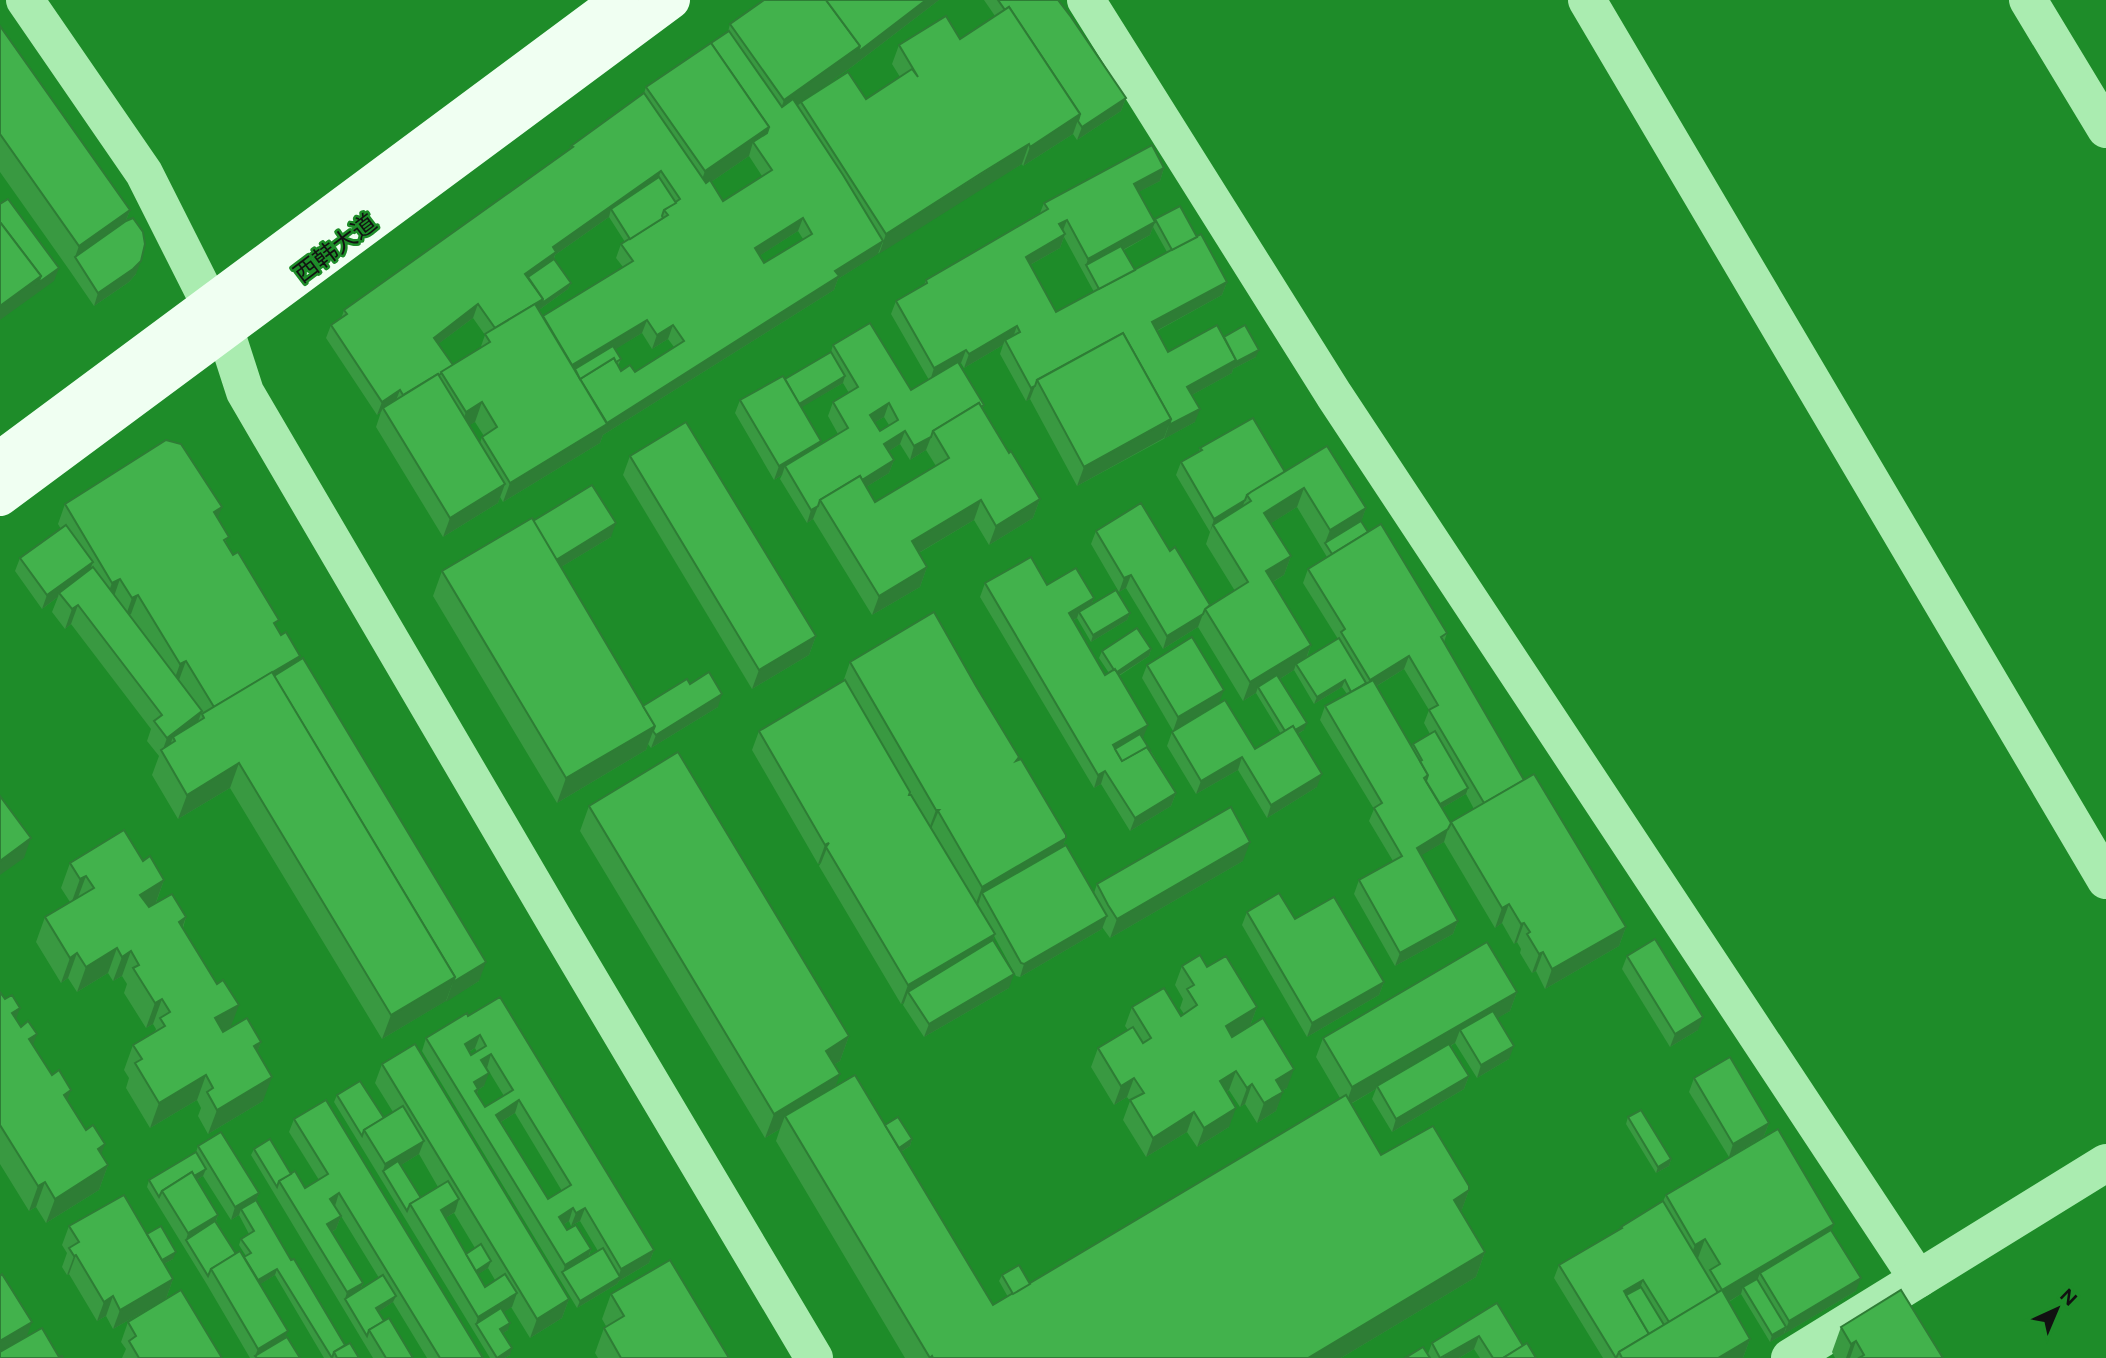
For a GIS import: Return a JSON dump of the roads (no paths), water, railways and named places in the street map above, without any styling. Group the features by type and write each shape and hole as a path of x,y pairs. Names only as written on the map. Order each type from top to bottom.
{"main road":[{"name":"西韩大道","path":"0,497 218,317 620,0"},
{"name":"西韩大道","path":"0,460 218,317 671,0"}],"street":[{"path":"25,0 144,173 218,317 245,392 814,1358"},
{"path":"1086,0 1334,395 1918,1279"},
{"path":"1587,0 2106,880"},
{"path":"2028,0 2106,129"},
{"path":"1790,1358 2106,1163"}]}
